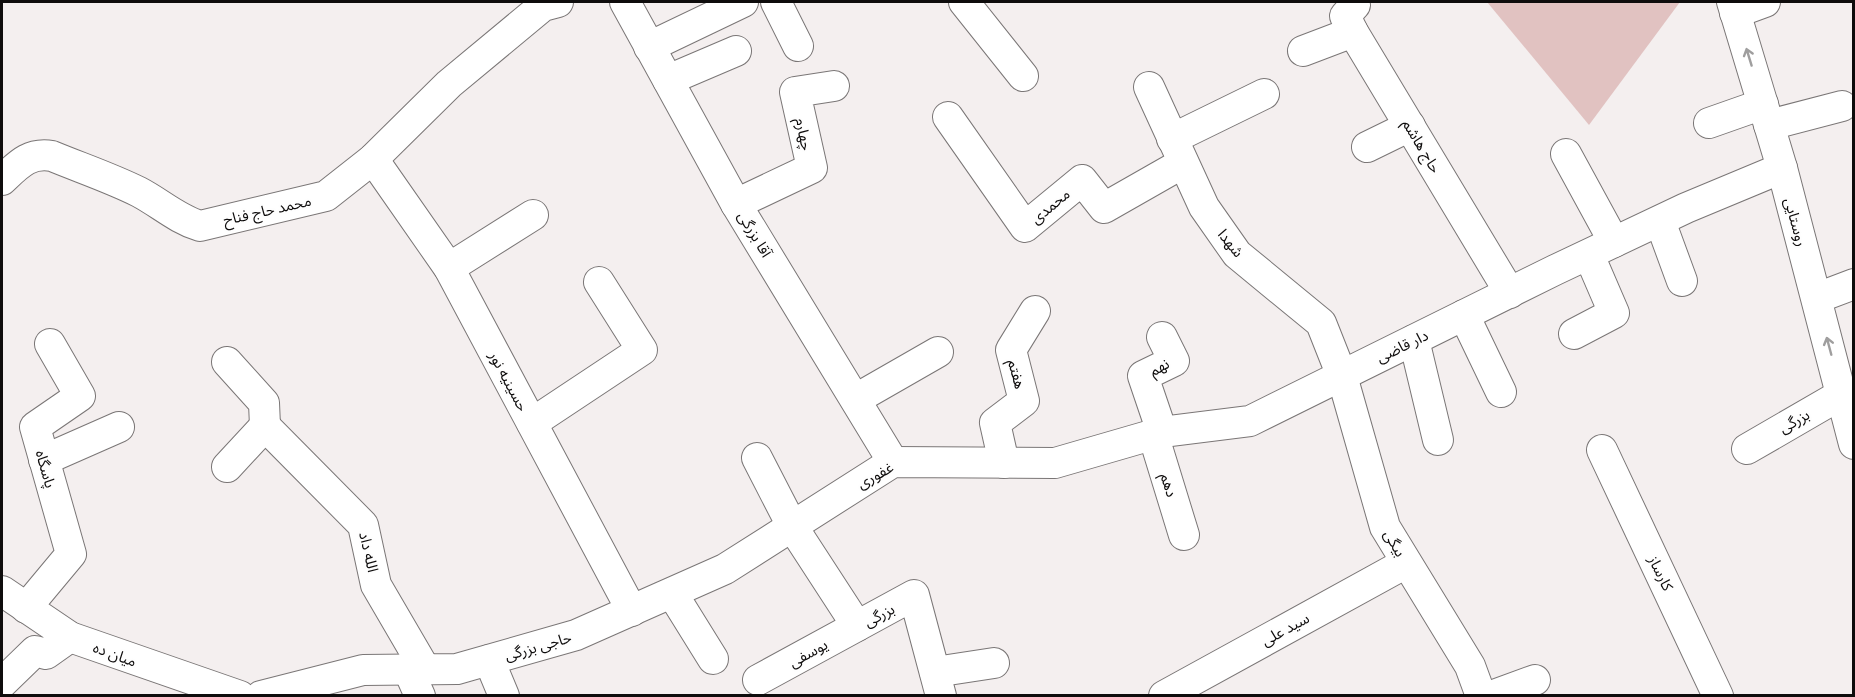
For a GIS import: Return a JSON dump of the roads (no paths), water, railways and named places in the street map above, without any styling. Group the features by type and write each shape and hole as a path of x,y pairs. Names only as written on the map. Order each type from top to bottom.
{"street":[{"name":"محمد حاج فناح","path":"2,180 26,159 39,154 52,156 131,188 162,204 182,221 200,226 326,196 374,159 449,84 543,6 558,2"},
{"name":"آقا بزرگی","path":"625,2 736,204 893,462"},
{"path":"648,47 743,2"},
{"path":"776,2 798,46"},
{"path":"964,2 1023,76"},
{"path":"1303,51 1353,32 1345,16 1356,5 1353,2"},
{"path":"1734,7 1765,2"},
{"name":"روستایی","path":"1734,7 1782,168 1854,444"},
{"name":"حاج هاشم","path":"1353,32 1510,293"},
{"path":"668,80 736,51"},
{"name":"چهارم","path":"736,204 812,168 795,92 834,86"},
{"name":"شهدا","path":"1149,87 1204,207 1237,254 1321,323 1342,376"},
{"path":"1177,151 1264,94"},
{"path":"1709,123 1842,106"},
{"name":"محمدی","path":"948,117 1025,227 1082,180 1104,208 1177,151"},
{"path":"1367,147 1410,126"},
{"path":"1566,154 1601,248 1614,313 1574,334"},
{"name":"حسینیه نور","path":"374,159 449,267 632,611"},
{"name":"دار قاضی","path":"1004,463 1055,463 1158,433 1250,422 1601,248 1782,168"},
{"path":"449,267 533,215"},
{"path":"1660,221 1682,281"},
{"path":"532,423 642,350 599,282"},
{"path":"1817,298 1854,284"},
{"name":"هفتم","path":"1004,463 995,423 1024,401 1011,350 1035,311"},
{"path":"1464,315 1501,392"},
{"name":"نهم","path":"1158,433 1143,376 1174,361 1162,338"},
{"path":"1414,340 1438,440"},
{"name":"پاسگاه","path":"26,608 71,554 35,428 80,396 50,344"},
{"path":"856,399 938,352"},
{"path":"227,362 264,403 265,426 227,467"},
{"name":"بیگی","path":"1342,376 1385,527 1470,666 1481,696"},
{"name":"بزرگی","path":"1747,449 1842,394"},
{"name":"الله داد","path":"265,426 363,525 376,585 418,678"},
{"path":"44,460 119,427"},
{"name":"دهم","path":"1158,433 1184,535"},
{"name":"کارساز","path":"1602,450 1718,696"},
{"name":"بزرگی","path":"757,459 792,526 857,626 914,595 938,684"},
{"name":"غفوری","path":"792,526 893,462 1004,463"},
{"name":"حاجی بزرگی","path":"261,696 363,670 418,678 576,635 725,569 792,526"},
{"name":"سید علی","path":"1182,691 1406,563"},
{"name":"میان ده","path":"2,591 70,637 240,696"},
{"path":"672,593 713,659"},
{"name":"یوسفی","path":"759,680 857,626"},
{"path":"2,683 34,651 46,654 70,637"},
{"path":"489,660 504,696"},
{"path":"938,684 994,663"},
{"path":"1491,696 1535,680"}]}
